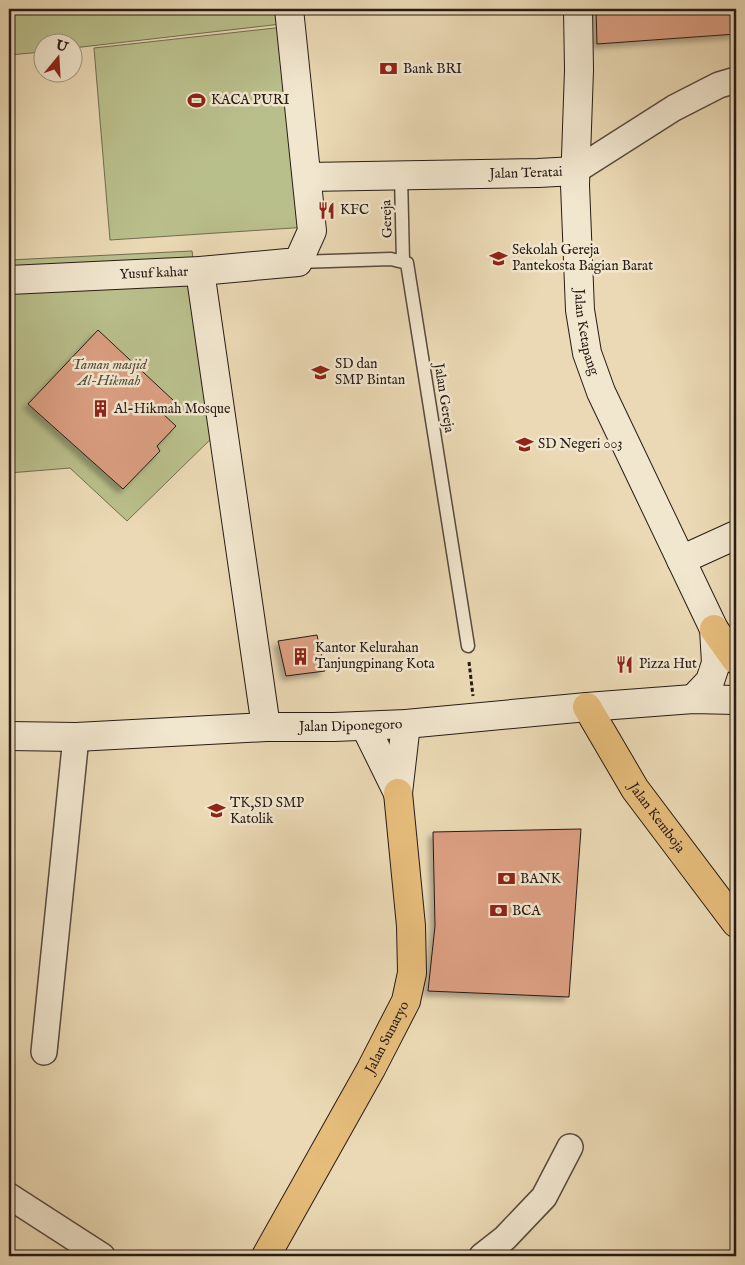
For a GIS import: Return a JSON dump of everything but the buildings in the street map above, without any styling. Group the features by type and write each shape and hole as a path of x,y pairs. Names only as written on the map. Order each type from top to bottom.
{"main road":[{"path":"289,9 312,231 298,262"},
{"name":"Jalan Ketapang","path":"578,9 579,70 575,171 580,310 587,353 601,392 714,629"},
{"name":"Jalan Teratai","path":"307,177 575,171"},
{"name":"Yusuf kahar","path":"9,280 200,271 298,262"},
{"path":"200,271 266,727"},
{"path":"681,560 736,535"},
{"path":"714,629 736,660"},
{"path":"693,699 710,680 716,663 714,629"},
{"name":"Jalan Diponegoro","path":"9,736 76,737 266,727 406,724 693,699 736,700"},
{"name":"Jalan Kemboja","path":"587,707 636,789 736,923"},
{"name":"Jalan Sunaryo","path":"266,1256 366,1077 406,1001 412,973 411,926 398,793 406,724"},
{"name":"Jalan Sunaryo","path":"365,726 398,793"}],"street":[{"name":"Jalan Teratai","path":"575,171 674,108 728,82"},
{"path":"44,1052 76,737"},
{"path":"482,1256 505,1238 544,1197 570,1147"},
{"path":"9,1196 102,1256"}],"lane":[{"name":"Gereja","path":"401,176 403,261"},
{"path":"298,262 391,259 403,261"},
{"name":"Jalan Gereja","path":"403,261 407,263 410,273 468,646"}],"path":[{"path":"468,646 475,718"}],"green space":[{"path":"9,9 288,9 290,23 82,47 82,32 32,32 32,53 9,55"},
{"name":"KACA PURI","path":"284,27 308,227 110,240 94,48"},
{"name":"Taman masjid Al-Hikmah","path":"192,251 217,433 127,521 70,468 9,473 9,260"}],"place":[{"name":"Bank BRI","path":"389,69"},
{"name":"KACA PURI","path":"197,100"},
{"name":"KFC","path":"326,210"},
{"name":"Sekolah Gereja Pantekosta Bagian Barat","path":"498,258"},
{"name":"SD dan SMP Bintan","path":"321,372"},
{"name":"Al-Hikmah Mosque","path":"100,409"},
{"name":"SD Negeri 003","path":"524,444"},
{"name":"Kantor Kelurahan Tanjungpinang Kota","path":"301,656"},
{"name":"Pizza Hut","path":"625,664"},
{"name":"TK,SD SMP Katolik","path":"216,811"},
{"name":"BANK","path":"506,879"},
{"name":"BCA","path":"498,911"}]}
